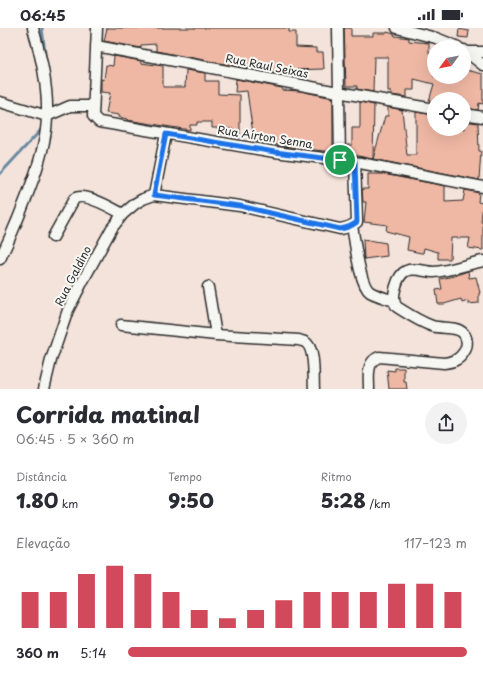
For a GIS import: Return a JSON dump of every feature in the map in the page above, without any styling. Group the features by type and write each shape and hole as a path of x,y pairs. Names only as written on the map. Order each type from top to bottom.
{"street":[{"path":"0,259 24,206 42,151 47,116 45,73 33,28"},
{"path":"0,102 47,116 70,106 93,111 97,28"},
{"path":"338,28 340,160"},
{"path":"397,28 440,40"},
{"name":"Rua Raul Seixas","path":"96,46 427,108"},
{"path":"471,51 483,52"},
{"path":"471,56 483,65"},
{"name":"Rua Aírton Senna","path":"93,111 99,122 275,152 355,162 483,187"},
{"path":"471,115 483,117"},
{"path":"166,134 154,195 240,206 340,229 354,224"},
{"path":"355,162 354,224 362,279 366,288 371,292 394,301"},
{"name":"Rua Galdino","path":"44,389 51,360 68,310 98,251 112,228 123,214 136,203 154,195"},
{"path":"53,237 74,199 77,197 81,196 95,200 123,214"},
{"path":"369,388 371,362 374,359 379,357 444,363 453,362 459,359 466,349 467,343 463,333 458,330 439,328 431,325 397,307 394,301 394,296 400,276 407,270 434,272 483,261"},
{"path":"208,287 216,335"},
{"path":"121,325 216,335 299,340 305,342 310,347 312,355 314,389"}],"building":[{"path":"107,28 289,28 289,32 296,32 296,47 316,48 316,52 323,52 324,69 289,70 289,75 283,75 156,51 156,44 141,45 141,48 104,41"},
{"path":"344,28 351,28 351,36 373,36 373,33 387,32 394,34 395,36 409,38 409,41 427,43 427,82 414,79 414,90 407,90 407,97 391,95 391,92 388,92 388,57 374,57 373,92 357,89 357,86 346,86"},
{"path":"459,29 469,31 468,38 458,37"},
{"path":"114,56 141,61 141,63 163,66 163,87 185,87 186,70 205,73 205,81 218,81 218,94 240,95 240,138 233,137 233,129 212,128 212,122 197,122 197,125 190,125 190,130 127,120 119,117 119,115 106,113 110,93 101,92 101,79 104,80 106,65 113,66"},
{"path":"471,71 483,74 483,104 479,103 478,110 471,109 471,92 432,92 434,84 471,84"},
{"path":"236,79 282,88 282,90 300,91 333,98 333,152 254,141 247,91 235,92"},
{"path":"360,102 374,105 373,159 347,153 347,145 352,145 352,128 360,128"},
{"path":"388,107 402,110 407,155 416,155 416,112 427,114 427,136 471,136 471,122 478,123 479,151 481,151 479,180 373,159 385,116 388,116"},
{"path":"368,174 383,174 445,186 445,202 463,201 465,190 479,193 478,202 483,203 481,222 483,223 483,250 468,248 470,238 451,238 450,259 438,259 438,252 424,248 423,253 407,250 409,237 386,231 387,225 364,222 366,202 363,202 362,189 368,189"},
{"path":"363,239 386,243 387,256 364,259"},
{"path":"468,271 469,278 476,277 480,293 479,303 468,304 468,301 462,303 461,299 444,304 438,304 436,290 442,289 440,279"},
{"path":"395,368 404,368 404,382 406,382 407,389 389,389 387,370 395,371"}],"waterway":[{"path":"42,28 46,62"},
{"path":"0,174 43,126"}],"route":[{"path":"166,134 275,152 340,160 355,162 357,222 346,228 340,229 240,206 154,195 166,134"}]}
